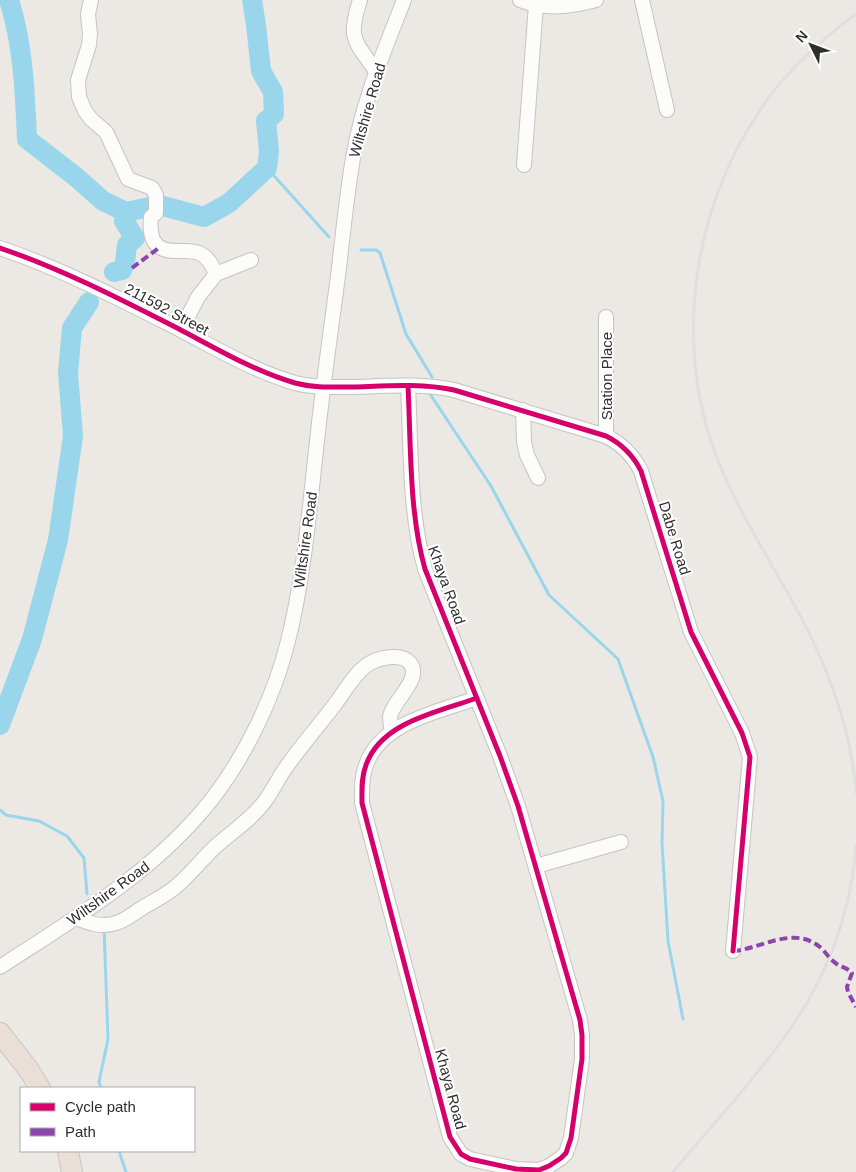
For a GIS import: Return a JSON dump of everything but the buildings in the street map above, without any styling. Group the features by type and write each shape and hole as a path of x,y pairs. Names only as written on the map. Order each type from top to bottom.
{"highway":[{"path":"0,1033 39,1087"},
{"path":"68,1152 72,1172"}],"street":[{"path":"360,0 353,32 355,41 376,73"},
{"name":"Wiltshire Road","path":"0,967 76,918 143,868 186,828 210,802 227,779 265,707 288,644 295,608 358,131 376,73 404,0"},
{"path":"520,0 536,5 566,7 596,0"},
{"path":"642,0 667,110"},
{"path":"91,2 88,14 89,45 78,80 79,97 91,119 106,132 128,179 152,188 156,195 156,213 151,217 149,231 156,244 165,250 200,253 208,259 216,274"},
{"path":"524,165 536,5"},
{"name":"211592 Street","path":"0,248 40,261 81,280 237,360 297,384 323,388"},
{"path":"181,330 198,296 216,274 252,260"},
{"name":"Station Place","path":"606,317 606,436"},
{"name":"Khaya Road","path":"408,386 419,549 425,569 476,698 518,806 580,1020 582,1060 571,1138 566,1153 561,1158 550,1166 538,1170 470,1159 461,1154 450,1137 362,804 362,783 366,765 374,749 392,732 420,718 476,698"},
{"name":"Dabe Road","path":"323,388 436,386 454,390 606,436 624,448 635,459 641,471 691,632 742,733 750,757 733,944"},
{"path":"523,410 524,442 527,455 538,478"},
{"path":"76,918 104,926 115,924 170,892 205,856 250,818 265,801 289,764 357,675 367,665 380,659 393,657 410,663 413,671 411,681 390,716 392,732"},
{"path":"536,866 622,842"}],"waterway":[{"path":"9,0 20,51 27,139 76,177 103,201 126,212 159,205 204,217 229,203 267,168 269,151 266,121 274,114 273,92 261,71 252,0"},
{"path":"267,168 329,237"},
{"path":"114,272 122,270 127,245 135,238 124,221 126,212"},
{"path":"361,250 376,250 380,253 406,334 432,377"},
{"path":"0,725 32,639 58,540 73,436 68,373 72,328 89,302"},
{"path":"430,394 491,486 549,595 618,659 653,757 663,801 662,843 668,941 683,1019"},
{"path":"0,810 6,815 39,821 67,836 84,858 87,894"},
{"path":"101,1087 99,1082 108,1039 104,928"},
{"path":"119,1152 126,1172"}],"railway":[{"path":"856,14 817,46 777,87 747,131 727,170 712,211 701,254 695,298 694,341 698,385 707,428 722,470 825,667 842,716 853,767 856,793"},
{"path":"673,1172 774,1051 804,1008 824,970 839,930 850,888 856,846"}],"marked path":[{"path":"132,268 160,247"},
{"path":"733,951 788,938 810,941 820,947 835,963 852,973 847,987 856,1007"}],"cycle path":[{"path":"0,248 46,265 91,285 250,366 295,383 323,387 416,386 454,390 606,436 626,450 641,471 691,632 742,733 750,757 733,951"},
{"path":"408,386 413,502 425,569 500,756 518,806 580,1020 582,1059 571,1138 566,1153 549,1166 539,1170 516,1169 470,1159 461,1154 450,1137 362,803 364,770 373,750 384,738 412,721 445,708 462,703 477,698"}]}
